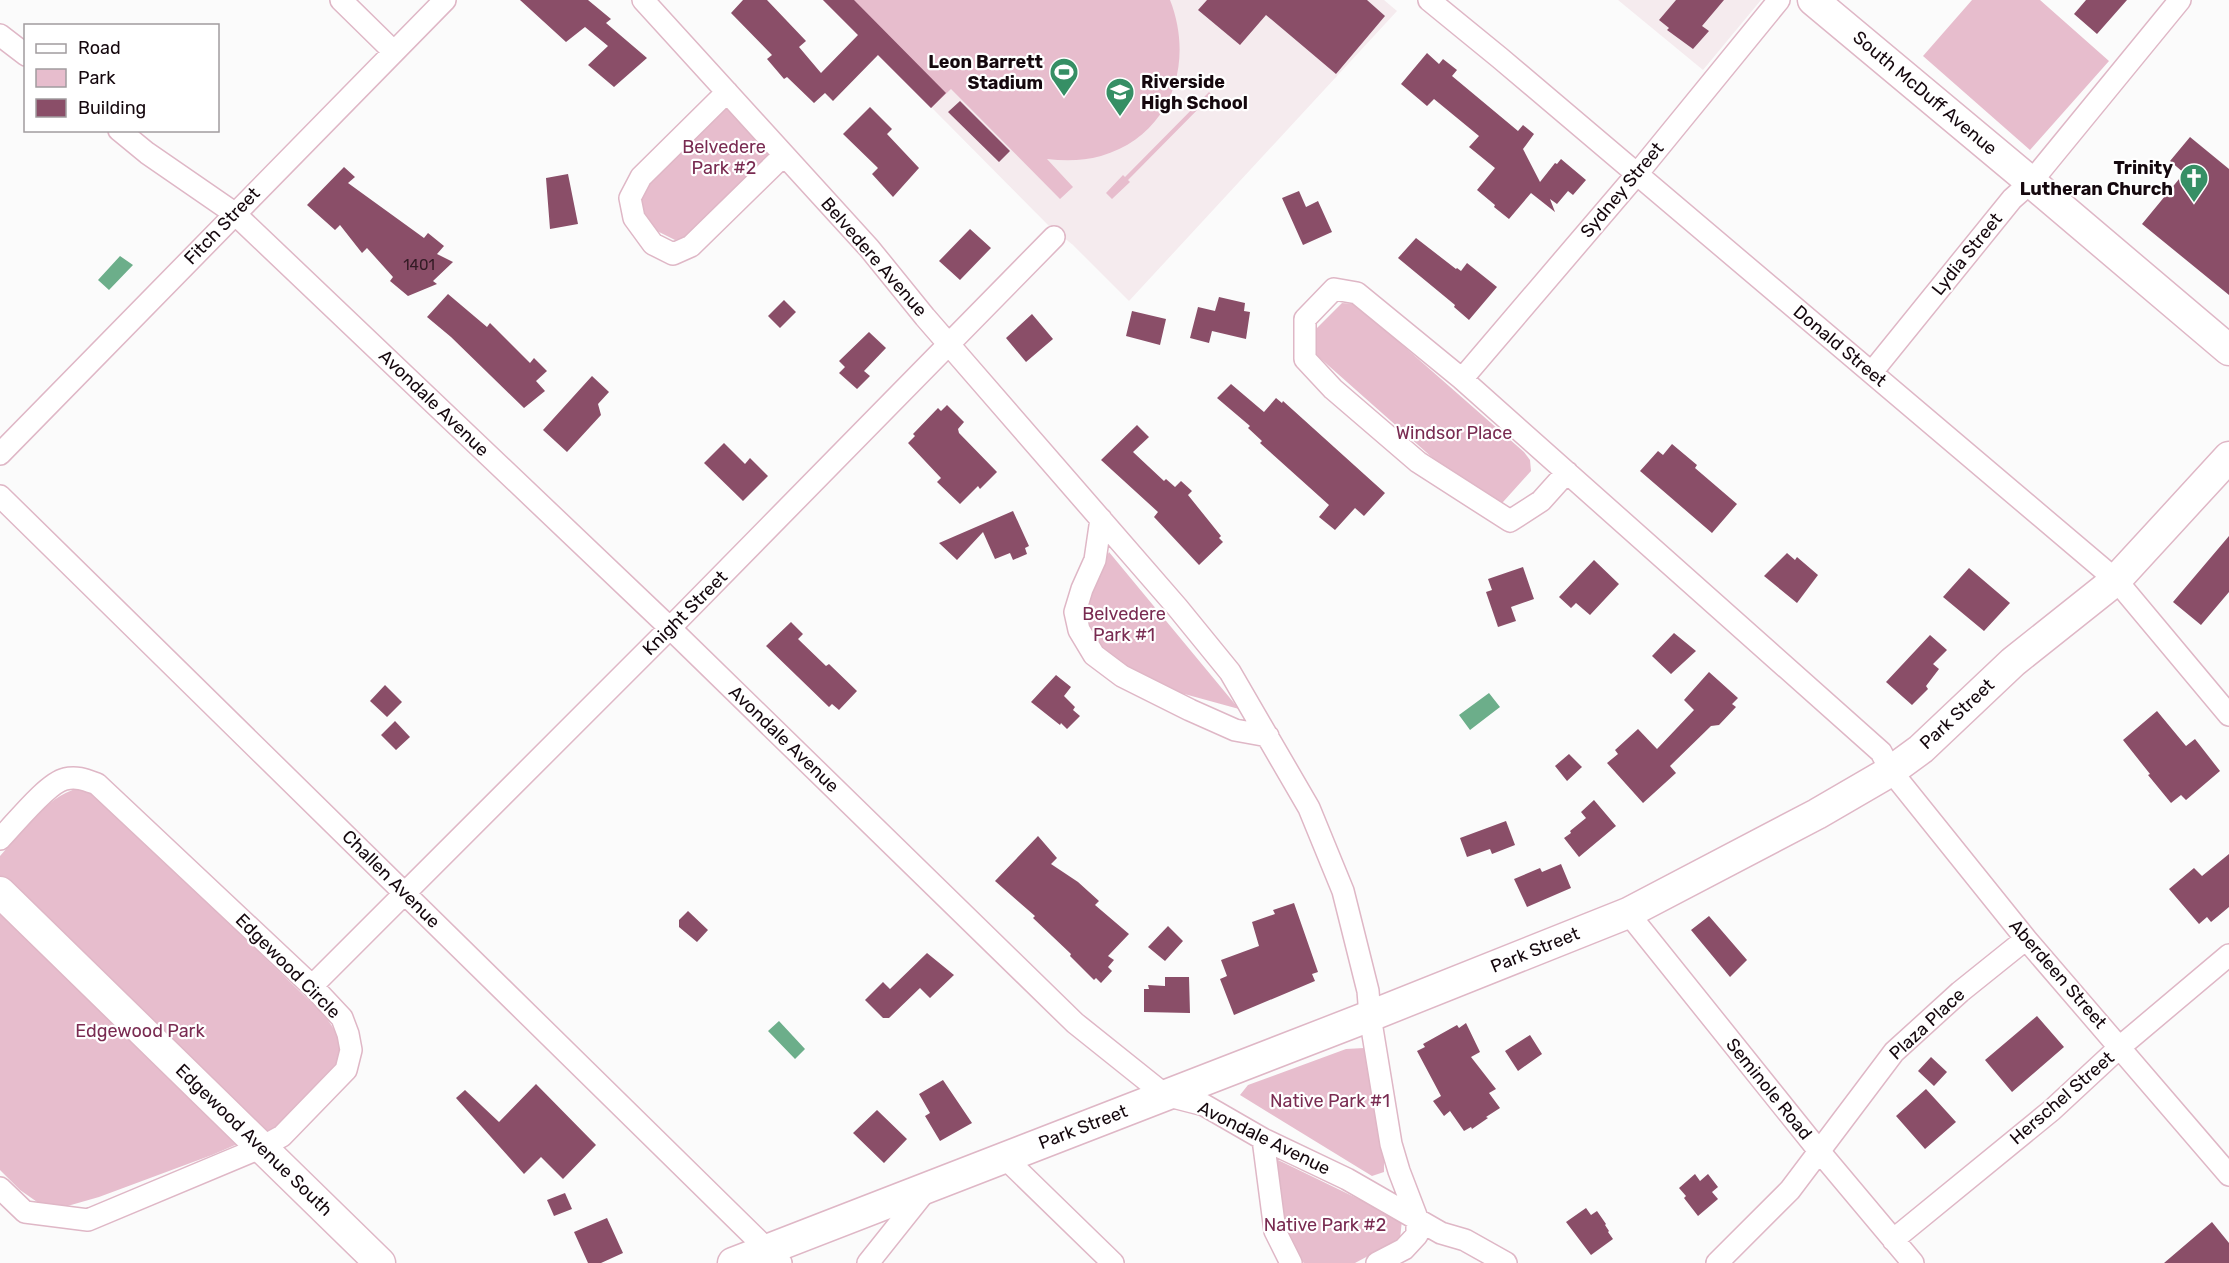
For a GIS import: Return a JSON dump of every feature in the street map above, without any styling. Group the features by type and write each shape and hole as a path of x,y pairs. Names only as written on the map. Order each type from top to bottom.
{"street":[{"path":"341,0 394,52"},
{"name":"Fitch Street","path":"0,454 445,0"},
{"name":"Belvedere Avenue","path":"643,0 869,248 1178,607 1230,672 1309,808 1343,891 1368,990 1370,1016 1391,1144 1417,1218"},
{"name":"Donald Street","path":"1428,0 2116,580 2229,715"},
{"name":"Sydney Street","path":"1462,379 1637,174 1779,0"},
{"name":"South McDuff Avenue","path":"1813,0 2229,350"},
{"name":"Lydia Street","path":"1872,372 2012,199 2031,182 2180,0"},
{"path":"0,35 24,53"},
{"path":"727,92 641,177 630,198 634,218 652,244 673,254 691,246 784,155"},
{"name":"Avondale Avenue","path":"121,132 147,153 234,213 670,628 1075,1023 1165,1095 1204,1105 1263,1139 1347,1179 1441,1233 1465,1240 1506,1263"},
{"name":"Knight Street","path":"312,986 670,628 1054,237"},
{"path":"1567,472 1541,501 1510,521 1418,462 1333,388 1305,359 1305,320 1335,289 1358,293 1462,379 1567,472 1881,752 1891,771"},
{"name":"Park Street","path":"733,1263 774,1257 930,1186 1370,1016 1628,913 1817,814 1891,771 1921,749 2013,662 2116,580 2229,457"},
{"name":"Challen Avenue","path":"0,496 774,1257"},
{"path":"1101,519 1095,560 1082,589 1076,612 1079,630 1095,655 1122,676 1191,710 1235,730 1268,736"},
{"name":"Aberdeen Street","path":"1891,771 2026,939 2121,1046 2229,1174"},
{"name":"Edgewood Circle","path":"0,839 48,789 63,779 81,778 97,784 312,986 342,1018 351,1050 346,1070 282,1136 260,1148 88,1220 25,1212 0,1188"},
{"name":"Edgewood Avenue South","path":"0,892 380,1263"},
{"name":"Seminole Road","path":"1628,913 1819,1151 1913,1263"},
{"name":"Plaza Place","path":"1819,1151 1894,1052 1960,992 2026,939"},
{"name":"Herschel Street","path":"1893,1240 2052,1110 2121,1046 2229,955"},
{"path":"1263,1139 1275,1232 1291,1263"},
{"path":"1717,1263 1790,1190 1819,1151"},
{"path":"1004,1157 1113,1263"},
{"path":"868,1263 930,1186"},
{"path":"1377,1263 1404,1249 1418,1235 1417,1218"}],"shaded area":[{"name":"Riverside High School","path":"825,0 1384,0 1397,11 1129,301 1073,245 1048,225"},
{"path":"1618,0 1761,0 1703,70"},
{"path":"120,256 133,265 109,290 98,280"},
{"path":"1489,693 1500,707 1470,730 1459,715"},
{"path":"779,1021 805,1049 795,1059 768,1031"}],"green space":[{"name":"Leon Barrett Stadium","path":"823,0 1170,0 1177,24 1180,48 1178,72 1171,94 1160,114 1145,132 1125,146 1088,159 1047,159 1073,187 1060,199 951,89 931,108"},
{"path":"1972,0 2040,0 2109,61 2030,150 1923,56"},
{"path":"1209,92 1212,95 1112,199 1106,193 1123,175 1125,177"},
{"name":"Belvedere Park #2","path":"726,103 778,159 691,237 675,240 657,231 641,212 638,196"},
{"name":"Windsor Place","path":"1342,303 1356,304 1524,452 1530,460 1531,471 1503,502 1496,504 1479,499 1312,351 1314,331"},
{"name":"Belvedere Park #1","path":"1109,552 1239,709 1177,692 1138,675 1102,652 1091,636 1087,610 1093,583"},
{"name":"Edgewood Park","path":"78,788 92,791 317,1008 335,1032 339,1045 340,1062 277,1127 212,1155 99,1197 64,1207 40,1204 20,1190 0,1170 0,856 45,807 55,799"},
{"name":"Native Park #1","path":"1364,1048 1384,1158 1384,1172 1372,1176 1240,1095 1248,1085 1346,1049"},
{"name":"Native Park #2","path":"1276,1159 1402,1220 1400,1239 1355,1263 1304,1263 1297,1258 1285,1226"}],"building":[{"path":"520,0 588,0 611,19 606,23 647,58 614,87 588,65 608,46 585,27 566,42"},
{"path":"743,0 767,0 806,41 799,47 821,73 858,35 823,0 854,0 946,93 931,108 878,55 833,101 825,93 814,103 787,77 784,79 767,59 772,55 731,13"},
{"path":"1207,0 1367,0 1385,16 1336,74 1266,15 1240,45 1198,10"},
{"path":"1676,0 1724,0 1702,26 1709,31 1693,49 1667,30 1669,28 1659,20"},
{"path":"2086,0 2127,0 2097,34 2074,14"},
{"path":"1427,53 1439,64 1443,59 1457,70 1452,76 1518,131 1523,125 1534,134 1523,149 1540,182 1561,159 1586,180 1573,195 1568,191 1557,204 1550,199 1555,212 1531,193 1509,219 1477,190 1495,168 1469,147 1479,136 1434,99 1427,106 1401,84"},
{"path":"960,101 1010,151 999,162 948,112"},
{"path":"870,107 892,129 887,134 919,168 893,197 872,174 878,168 843,134"},
{"name":"Trinity Lutheran Church","path":"2190,137 2229,169 2229,295 2142,224 2184,173 2170,161"},
{"path":"344,167 355,177 348,183 424,238 428,233 444,246 437,254 453,262 433,281 437,284 408,296 390,281 393,277 367,248 362,253 340,225 335,230 307,205"},
{"path":"568,174 578,224 550,229 546,178"},
{"path":"1299,191 1306,207 1318,201 1332,232 1303,245 1282,198"},
{"path":"970,229 991,248 960,280 939,261"},
{"path":"1416,238 1456,269 1461,271 1467,263 1497,287 1469,320 1454,307 1455,305 1398,258"},
{"path":"448,294 487,327 490,323 530,363 534,358 547,371 536,381 545,391 524,408 451,337 427,317"},
{"path":"1219,297 1245,303 1244,311 1250,312 1246,339 1212,331 1209,343 1190,338 1198,307 1215,311"},
{"path":"784,300 796,312 780,328 768,316"},
{"path":"1132,311 1166,319 1160,345 1126,336"},
{"path":"1032,314 1053,339 1026,362 1006,338"},
{"path":"869,332 886,348 864,371 870,376 857,389 839,373 845,367 839,361"},
{"path":"592,376 609,392 598,404 601,415 567,452 543,430"},
{"path":"1231,384 1264,412 1276,398 1282,403 1283,401 1385,493 1364,516 1355,508 1335,530 1319,517 1329,505 1260,443 1262,441 1248,428 1250,426 1217,398"},
{"path":"947,405 964,422 958,429 959,433 997,472 980,489 978,486 960,504 937,482 941,478 908,443 915,436 913,434 938,408 941,411"},
{"path":"1137,425 1149,437 1133,452 1164,481 1166,479 1175,487 1181,481 1192,491 1188,495 1221,536 1219,538 1223,542 1199,565 1154,517 1158,512 1101,460"},
{"path":"724,443 745,464 750,458 768,476 743,501 704,463"},
{"path":"1672,444 1697,465 1695,468 1737,504 1712,533 1640,471 1658,451 1663,455"},
{"path":"1013,511 1029,546 1025,548 1027,554 1013,560 1010,553 995,559 983,532 957,560 939,543"},
{"path":"2229,536 2229,592 2201,625 2173,602"},
{"path":"1787,553 1795,560 1797,557 1818,575 1797,603 1764,576"},
{"path":"1594,560 1619,584 1590,615 1576,603 1571,608 1559,597"},
{"path":"1523,567 1534,599 1511,607 1516,621 1498,627 1486,592 1492,590 1488,579"},
{"path":"1969,568 2010,603 1984,631 1943,597"},
{"path":"791,622 803,634 798,639 857,691 839,710 832,704 829,707 766,646"},
{"path":"1674,633 1696,651 1671,674 1652,656"},
{"path":"1930,635 1947,650 1933,664 1939,669 1926,686 1928,689 1912,705 1886,682"},
{"path":"1709,672 1738,698 1732,704 1736,707 1719,725 1711,726 1670,766 1676,773 1643,803 1607,763 1618,754 1615,750 1638,729 1657,749 1694,710 1684,700"},
{"path":"1056,675 1071,687 1064,696 1080,716 1067,729 1031,702"},
{"path":"385,685 402,702 387,717 370,701"},
{"path":"2157,711 2186,746 2195,739 2220,771 2186,800 2181,795 2171,803 2123,740"},
{"path":"395,721 410,737 396,750 381,735"},
{"path":"1569,754 1582,767 1567,781 1555,766"},
{"path":"1594,800 1616,826 1579,857 1564,838 1586,818 1581,812"},
{"path":"1506,821 1515,845 1492,854 1490,849 1467,857 1460,838"},
{"path":"1038,836 1057,858 1051,864 1078,882 1099,901 1095,905 1129,934 1108,956 1114,960 1108,967 1112,971 1101,983 1096,978 1094,980 1070,956 1071,954 1033,918 1035,916 995,881"},
{"path":"2229,854 2229,907 2211,922 2207,917 2199,924 2169,889 2194,868 2202,876"},
{"path":"1561,864 1571,888 1527,907 1514,879 1540,868 1542,872"},
{"path":"1294,903 1318,972 1312,974 1315,981 1234,1015 1220,979 1227,976 1221,960 1259,946 1252,922 1275,914 1273,910"},
{"path":"688,911 708,930 697,942 679,927 679,920"},
{"path":"1709,916 1747,960 1730,977 1691,930"},
{"path":"1168,926 1183,941 1165,961 1148,947"},
{"path":"927,953 954,975 930,998 920,988 889,1018 883,1018 865,1000 883,982 890,989"},
{"path":"1165,977 1189,977 1190,1013 1144,1012 1144,989 1149,989 1148,985 1165,986"},
{"path":"2037,1016 2064,1047 2012,1092 1985,1060"},
{"path":"1466,1023 1480,1052 1471,1057 1496,1089 1489,1093 1500,1108 1472,1129 1471,1127 1464,1131 1450,1111 1444,1116 1433,1101 1441,1096 1417,1051 1425,1047 1423,1044 1457,1025 1459,1028"},
{"path":"1530,1035 1542,1054 1518,1071 1505,1051"},
{"path":"1931,1057 1947,1072 1934,1086 1918,1071"},
{"path":"943,1080 972,1123 940,1141 925,1116 930,1113 919,1094"},
{"path":"536,1084 596,1145 563,1179 541,1157 524,1174 456,1098 465,1090 499,1122"},
{"path":"1926,1089 1956,1122 1925,1149 1896,1116"},
{"path":"877,1110 907,1139 884,1163 853,1133"},
{"path":"1695,1174 1700,1181 1708,1174 1718,1187 1712,1192 1718,1199 1698,1216 1679,1188"},
{"path":"565,1193 572,1209 554,1216 547,1200"},
{"path":"1586,1208 1591,1215 1597,1211 1613,1239 1591,1255 1566,1222"},
{"path":"607,1218 623,1253 601,1263 588,1263 574,1232"},
{"path":"2212,1222 2229,1243 2229,1263 2164,1263"}],"place":[{"name":"Leon Barrett Stadium","path":"1064,98"},
{"name":"Riverside High School","path":"1120,118"},
{"name":"Trinity Lutheran Church","path":"2194,204"}]}
